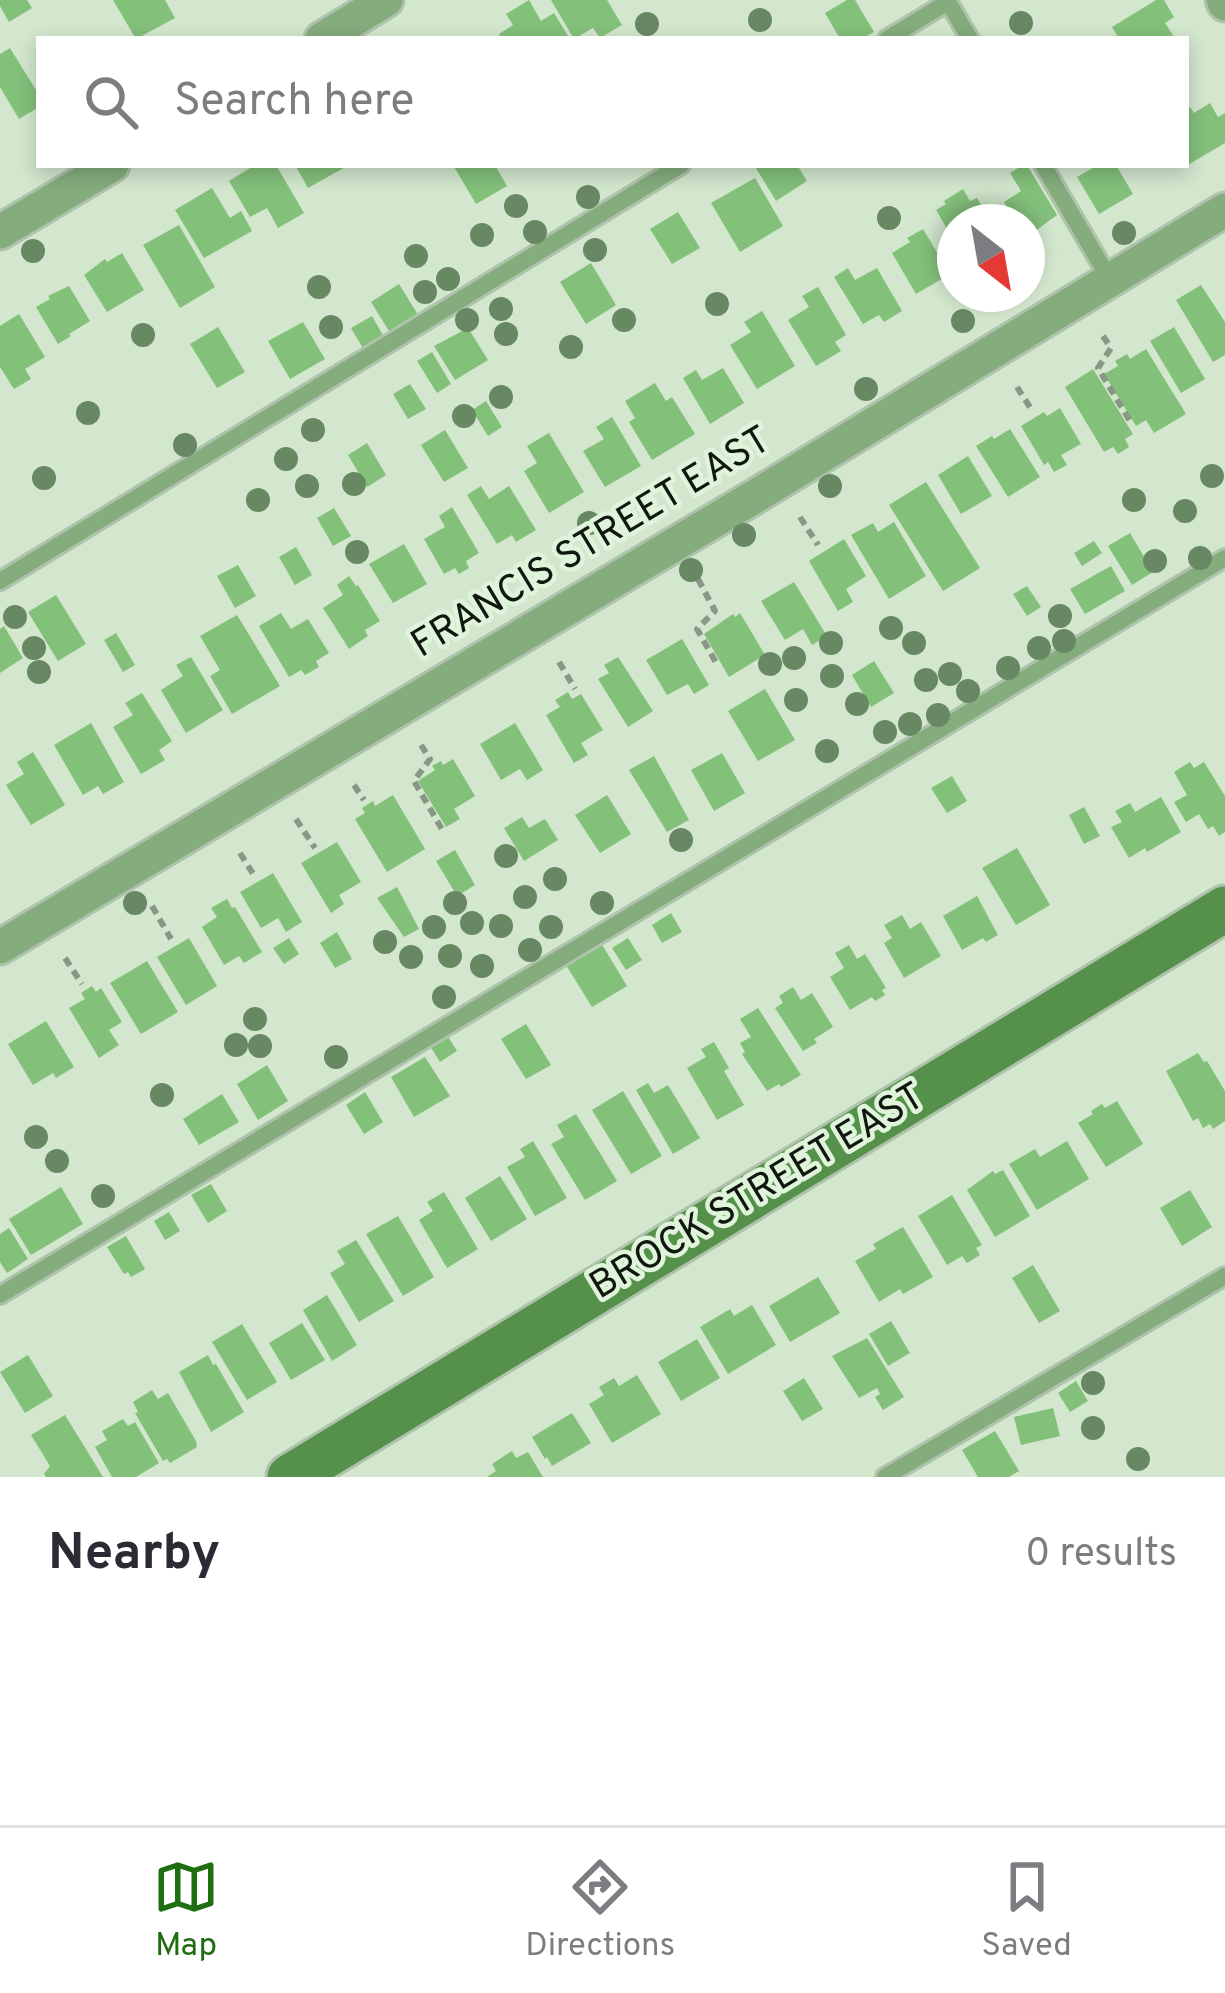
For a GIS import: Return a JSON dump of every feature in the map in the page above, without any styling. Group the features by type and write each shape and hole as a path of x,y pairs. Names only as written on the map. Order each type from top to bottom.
{"street":[{"path":"327,36 386,0"},
{"path":"0,232 107,168"},
{"name":"FRANCIS STREET EAST","path":"0,947 1225,210"},
{"name":"BROCK STREET EAST","path":"290,1477 1225,909"}],"lane":[{"path":"892,36 947,1 968,36"},
{"path":"0,581 676,168"},
{"path":"1045,168 1110,280"},
{"path":"0,1295 1225,558"},
{"path":"885,1477 1225,1276"}],"path":[{"path":"1103,336 1111,348 1098,368 1130,422"},
{"path":"1017,388 1033,412"},
{"path":"800,517 818,545"},
{"path":"698,579 715,611 697,629 718,666"},
{"path":"559,662 575,689"},
{"path":"421,745 430,759 414,782 443,831"},
{"path":"354,784 364,800"},
{"path":"296,819 315,848"},
{"path":"241,853 255,877"},
{"path":"152,906 171,939"},
{"path":"65,958 82,984"}],"building":[{"path":"0,0 27,0 32,8 9,22"},
{"path":"113,0 165,0 175,18 134,36"},
{"path":"529,0 541,21 554,13 568,36 500,36 513,25 506,14"},
{"path":"551,0 607,0 622,25 603,36 593,28 572,36"},
{"path":"855,0 874,32 838,36 825,13"},
{"path":"1156,0 1164,0 1174,17 1165,23 1171,36 1117,36 1112,27"},
{"path":"10,48 36,90 36,109 19,119 0,87 0,54"},
{"path":"1210,103 1218,117 1225,113 1225,143 1189,164 1189,108 1194,113"},
{"path":"250,168 278,168 304,213 278,228 267,208 250,217 229,181"},
{"path":"297,168 344,168 308,188"},
{"path":"455,168 497,168 507,186 476,204"},
{"path":"756,168 799,168 807,181 776,201"},
{"path":"1029,168 1057,215 1045,224 1045,204 1005,204 1021,191 1010,173"},
{"path":"1093,168 1118,168 1133,194 1099,214 1077,177"},
{"path":"755,178 783,226 740,252 711,203"},
{"path":"212,188 230,218 241,211 252,231 204,258 175,210"},
{"path":"963,189 970,201 977,198 980,204 946,204"},
{"path":"678,212 700,248 672,264 650,229"},
{"path":"179,225 215,287 180,308 143,245"},
{"path":"923,229 937,252 937,282 916,294 892,253 910,242 907,238"},
{"path":"122,253 144,290 107,312 84,275"},
{"path":"591,263 616,305 586,324 560,282"},
{"path":"848,268 855,280 877,268 902,311 884,322 879,315 863,324 834,277"},
{"path":"399,284 420,318 392,336 371,302"},
{"path":"1201,285 1225,322 1225,355 1213,362 1176,300"},
{"path":"69,286 90,321 58,344 36,307"},
{"path":"818,287 846,335 835,342 841,351 816,366 788,320 809,307 802,296"},
{"path":"762,311 795,366 757,389 730,345 751,332 744,322"},
{"path":"19,314 45,357 25,369 31,379 14,389 0,367 0,326"},
{"path":"372,316 384,337 364,350 351,328"},
{"path":"303,322 325,359 290,379 268,341"},
{"path":"218,327 245,372 217,388 190,344"},
{"path":"1174,327 1205,379 1181,393 1150,341"},
{"path":"468,328 488,360 455,380 434,346"},
{"path":"1146,349 1186,414 1154,433 1146,420 1136,426 1104,374 1118,366 1115,361"},
{"path":"432,352 451,384 437,393 417,361"},
{"path":"723,368 744,403 710,424 683,378 696,370 702,380"},
{"path":"1093,369 1133,434 1125,439 1129,447 1118,454 1113,447 1104,452 1065,387"},
{"path":"655,383 666,401 672,397 695,434 652,460 629,422 635,418 625,401"},
{"path":"410,384 426,409 408,419 393,394"},
{"path":"486,401 502,427 488,436 472,410"},
{"path":"1060,408 1081,444 1061,455 1067,465 1054,472 1048,462 1044,465 1021,426"},
{"path":"612,417 641,466 605,487 583,451 604,439 596,427"},
{"path":"1010,429 1040,477 1008,497 976,446"},
{"path":"445,430 468,468 444,482 421,445"},
{"path":"549,433 584,492 549,513 524,471 537,463 527,446"},
{"path":"367,443 386,475 367,487 348,455"},
{"path":"968,456 992,496 961,514 938,475"},
{"path":"926,482 980,568 943,591 889,505"},
{"path":"481,486 489,499 509,486 536,530 516,542 512,535 497,544 467,495"},
{"path":"452,507 479,553 466,561 469,568 459,574 455,568 444,574 424,539 445,527 439,516"},
{"path":"334,508 351,536 333,546 317,518"},
{"path":"894,522 926,576 889,599 851,535 873,523 878,532"},
{"path":"1130,533 1153,572 1132,585 1108,546"},
{"path":"844,539 866,576 846,589 853,602 838,611 809,561"},
{"path":"1094,541 1102,553 1082,566 1074,553"},
{"path":"404,544 427,584 393,603 369,564"},
{"path":"296,547 312,575 295,585 279,557"},
{"path":"238,565 256,596 235,608 217,576"},
{"path":"1111,566 1125,591 1085,614 1070,589"},
{"path":"349,576 380,621 349,649 323,608 343,595 337,585"},
{"path":"794,582 827,636 812,645 803,629 785,640 761,601"},
{"path":"1027,586 1041,607 1027,616 1013,594"},
{"path":"56,595 86,644 58,661 28,612"},
{"path":"281,613 291,629 308,619 329,653 305,675 301,670 289,677 259,626"},
{"path":"740,613 765,655 729,677 704,634"},
{"path":"237,615 280,686 232,714 210,676 220,670 200,636"},
{"path":"4,626 23,658 0,673 0,629"},
{"path":"116,633 135,665 123,672 104,640"},
{"path":"682,639 709,685 694,694 688,684 667,695 646,660"},
{"path":"191,657 223,710 186,733 161,690 183,676 176,665"},
{"path":"618,657 653,711 628,727 598,679 609,673 604,665"},
{"path":"874,661 894,693 871,707 852,675"},
{"path":"765,689 795,740 758,761 728,711"},
{"path":"568,692 572,699 581,694 603,730 581,743 588,755 574,763 546,715 560,707 555,700"},
{"path":"142,693 172,741 159,750 165,760 141,774 113,727 133,715 125,703"},
{"path":"91,723 124,782 103,794 98,786 83,795 54,745"},
{"path":"515,723 543,770 527,780 520,769 501,780 480,744"},
{"path":"33,752 65,805 31,825 6,785 24,774 17,762"},
{"path":"722,753 745,793 714,811 691,770"},
{"path":"654,756 689,820 667,832 629,770"},
{"path":"453,759 475,796 454,809 460,819 446,827 418,781 435,770 432,766"},
{"path":"1190,762 1194,768 1204,762 1225,796 1225,832 1219,836 1199,814 1186,822 1174,802 1187,795 1174,772"},
{"path":"952,776 967,801 947,813 931,788"},
{"path":"393,795 425,849 387,872 355,819 373,801 375,806"},
{"path":"607,795 631,834 600,853 575,815"},
{"path":"1161,797 1181,832 1129,858 1111,827 1122,822 1115,811 1130,803 1135,812"},
{"path":"1084,807 1100,836 1084,844 1069,815"},
{"path":"522,817 529,828 545,819 558,840 524,861 504,828"},
{"path":"337,842 361,882 339,895 344,904 331,913 301,863"},
{"path":"1017,848 1050,905 1016,925 982,868"},
{"path":"455,850 475,885 457,896 436,861"},
{"path":"273,873 302,922 286,932 278,918 261,928 240,892"},
{"path":"397,887 419,929 404,937 377,898"},
{"path":"977,896 998,935 962,950 943,916"},
{"path":"227,899 262,952 244,963 239,956 224,965 202,927 217,917 211,908"},
{"path":"671,913 682,932 662,943 652,925"},
{"path":"902,915 910,929 921,922 941,956 904,978 884,943 892,938 884,925"},
{"path":"337,932 352,959 335,968 320,943"},
{"path":"189,938 217,986 186,1005 157,957"},
{"path":"289,938 299,954 284,964 273,948"},
{"path":"628,938 642,960 626,970 612,948"},
{"path":"601,943 627,986 592,1007 566,965"},
{"path":"849,945 857,959 865,954 886,988 882,990 885,995 850,1010 830,977 844,968 835,953"},
{"path":"147,961 178,1012 141,1034 110,983"},
{"path":"92,986 96,992 101,988 122,1022 109,1030 119,1045 99,1058 69,1008 85,999 81,993"},
{"path":"793,987 801,1000 812,993 833,1027 803,1051 775,1008 783,1003 779,996"},
{"path":"758,1008 801,1075 767,1091 742,1054 740,1043 751,1037 740,1019"},
{"path":"46,1021 74,1067 33,1085 8,1044"},
{"path":"526,1024 551,1065 526,1079 501,1039"},
{"path":"447,1035 457,1051 440,1062 430,1046"},
{"path":"714,1042 744,1105 717,1120 687,1068 706,1057 701,1049"},
{"path":"1198,1053 1225,1091 1225,1121 1213,1129 1210,1124 1203,1128 1198,1118 1193,1121 1166,1071"},
{"path":"425,1057 450,1096 414,1117 391,1077"},
{"path":"267,1065 288,1101 258,1120 237,1084"},
{"path":"648,1083 654,1093 668,1085 700,1138 673,1154 636,1090"},
{"path":"623,1091 662,1156 631,1174 592,1110"},
{"path":"365,1092 383,1122 364,1134 346,1105"},
{"path":"222,1094 239,1122 199,1145 183,1119"},
{"path":"1117,1101 1143,1144 1106,1167 1078,1123 1102,1104 1105,1108"},
{"path":"576,1114 617,1181 585,1200 551,1144 564,1137 557,1125"},
{"path":"533,1141 567,1198 535,1216 507,1167 525,1157 520,1149"},
{"path":"1067,1141 1089,1179 1037,1210 1009,1164 1035,1149 1040,1157"},
{"path":"1003,1170 1030,1216 995,1237 967,1190 993,1171"},
{"path":"500,1176 527,1219 491,1241 465,1198"},
{"path":"211,1184 227,1211 208,1223 191,1195"},
{"path":"61,1187 83,1224 31,1255 9,1219"},
{"path":"1190,1190 1212,1227 1182,1246 1160,1208"},
{"path":"444,1192 478,1249 447,1268 419,1220 433,1211 427,1202"},
{"path":"952,1195 982,1245 976,1248 980,1255 967,1263 962,1256 947,1265 918,1216"},
{"path":"169,1212 180,1231 165,1240 154,1221"},
{"path":"398,1216 434,1277 403,1296 366,1234"},
{"path":"903,1227 933,1277 879,1302 855,1261"},
{"path":"9,1228 28,1259 7,1273 0,1262 0,1234"},
{"path":"126,1236 145,1269 131,1277 107,1247"},
{"path":"356,1240 394,1301 359,1322 330,1273 345,1264 337,1251"},
{"path":"1033,1265 1060,1311 1039,1323 1012,1278"},
{"path":"818,1277 840,1313 790,1342 769,1306"},
{"path":"327,1295 357,1345 332,1361 303,1310"},
{"path":"752,1305 776,1345 728,1374 700,1327 730,1309 734,1316"},
{"path":"891,1321 910,1353 888,1366 869,1334"},
{"path":"302,1323 325,1360 291,1380 269,1343"},
{"path":"242,1324 277,1382 247,1400 212,1342"},
{"path":"867,1338 904,1397 883,1410 875,1397 880,1394 877,1388 859,1398 832,1356"},
{"path":"697,1339 720,1378 681,1401 658,1362"},
{"path":"28,1355 53,1396 25,1413 0,1372"},
{"path":"208,1355 244,1412 211,1432 179,1372"},
{"path":"637,1375 661,1414 612,1443 589,1404 604,1395 599,1387 614,1378 619,1386"},
{"path":"804,1378 823,1409 802,1421 783,1391"},
{"path":"1076,1381 1088,1401 1070,1412 1058,1393"},
{"path":"152,1390 158,1399 168,1393 196,1441 197,1447 170,1463 163,1461 135,1413 133,1402"},
{"path":"1053,1408 1060,1436 1021,1445 1014,1417"},
{"path":"572,1413 591,1443 552,1466 532,1437"},
{"path":"65,1415 103,1477 44,1474 50,1466 31,1435"},
{"path":"123,1419 128,1426 135,1422 159,1463 136,1477 112,1477 95,1447 107,1440 102,1431"},
{"path":"995,1431 1019,1471 1009,1477 978,1477 962,1450"},
{"path":"512,1451 516,1458 528,1452 543,1477 487,1477 496,1471 492,1464"}]}
